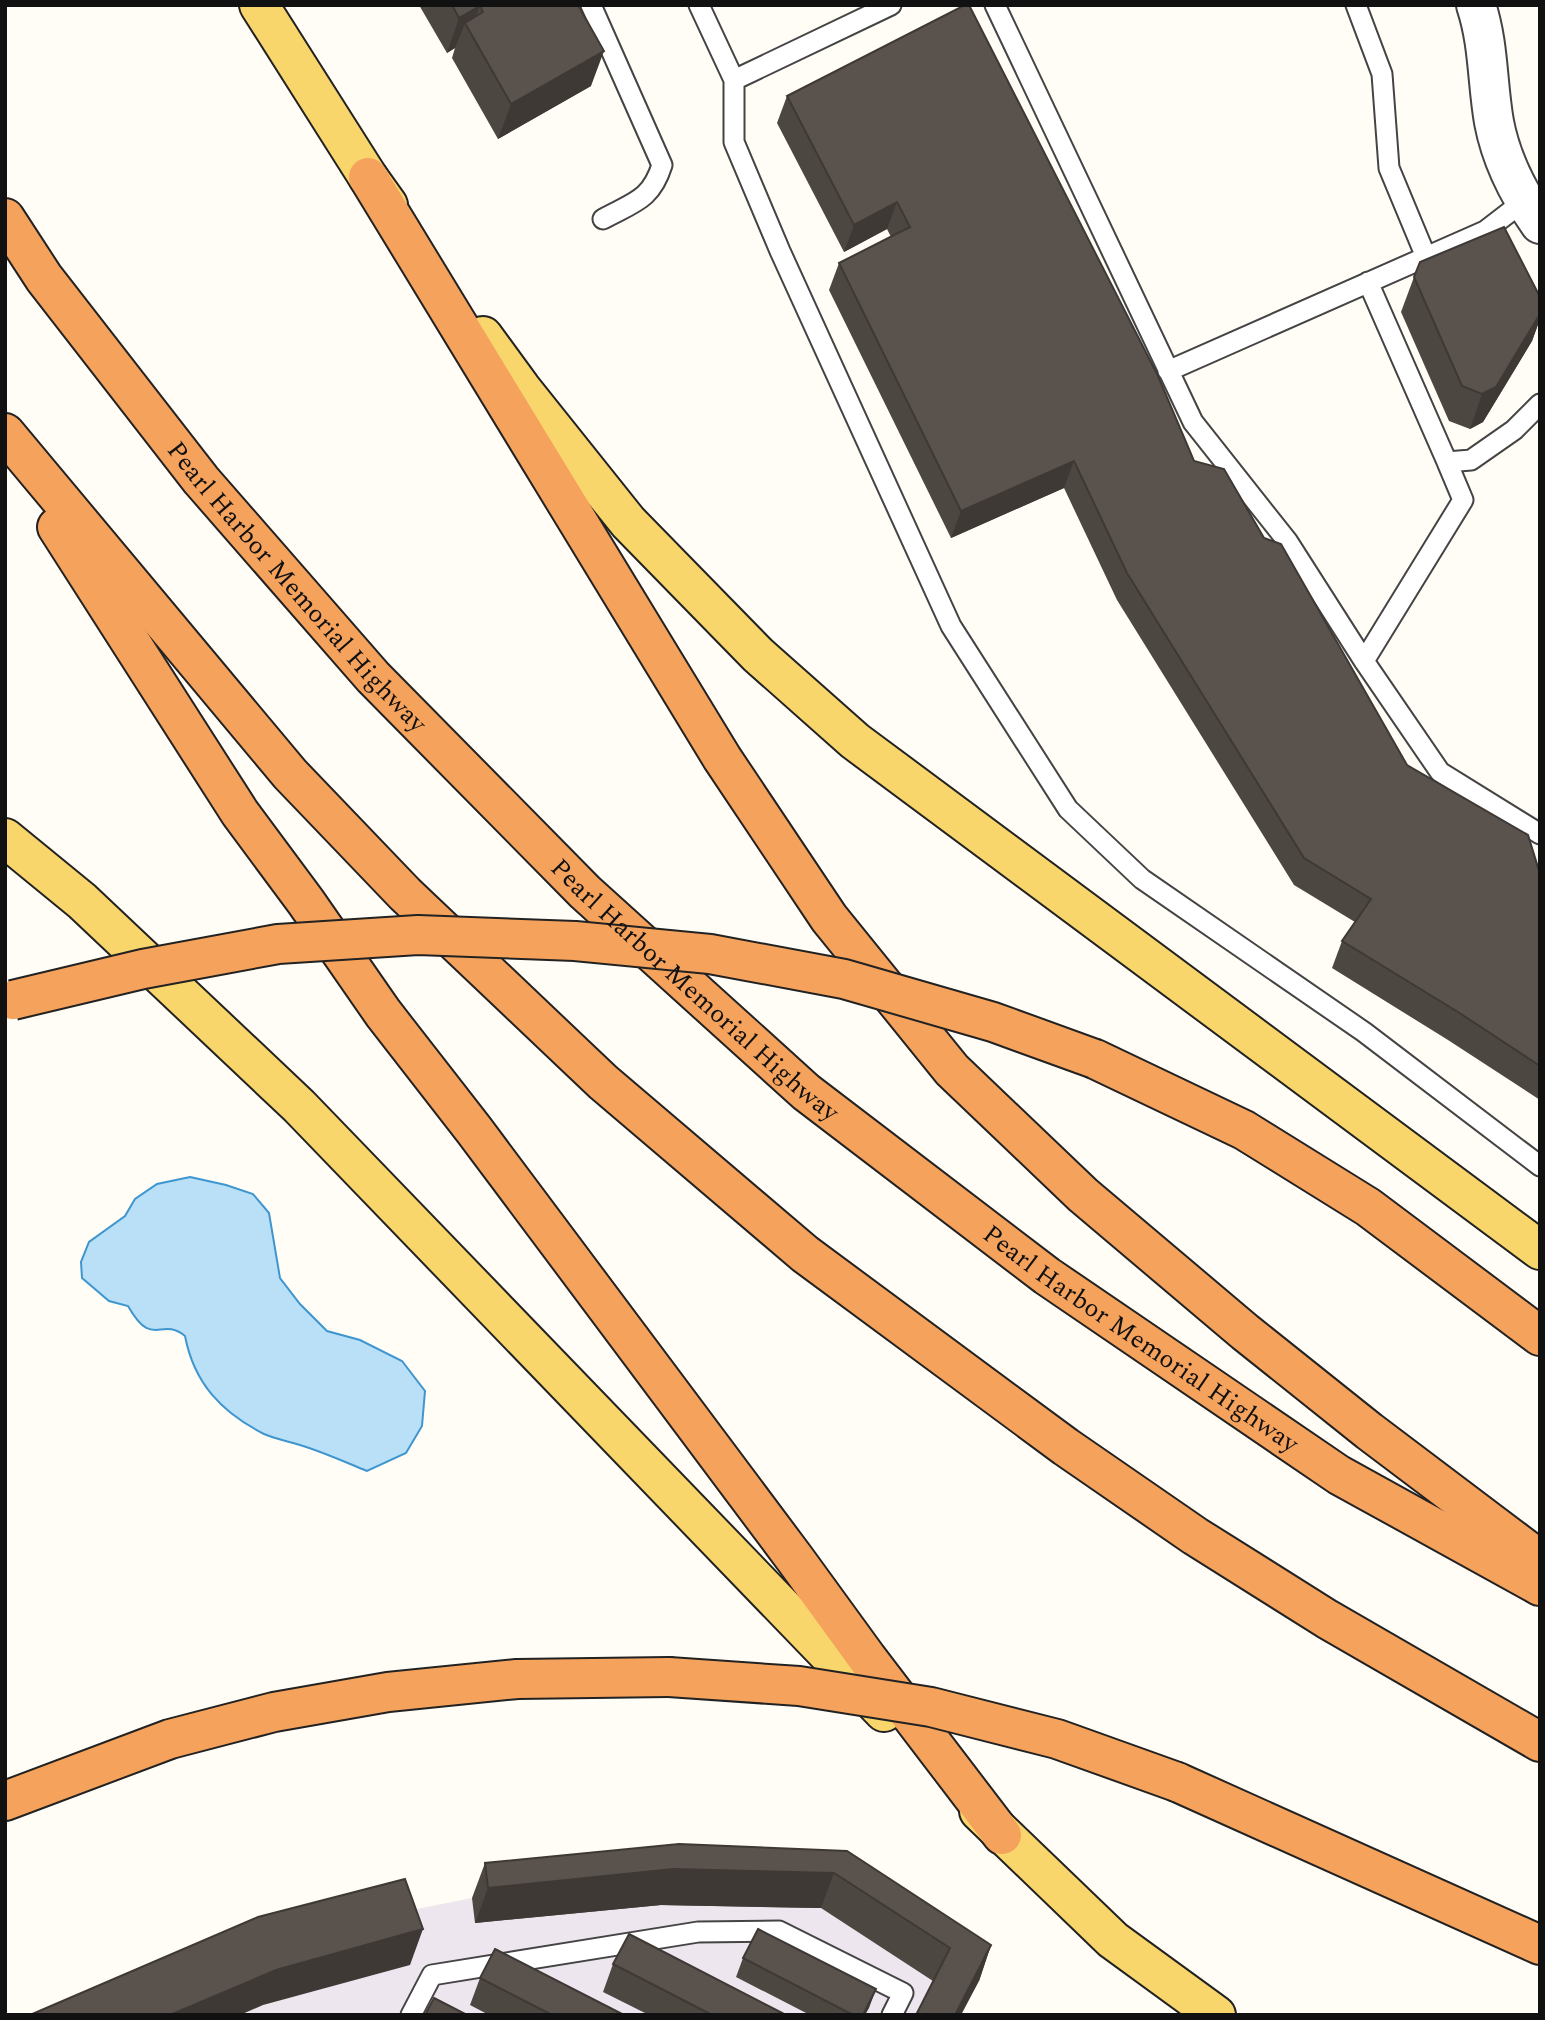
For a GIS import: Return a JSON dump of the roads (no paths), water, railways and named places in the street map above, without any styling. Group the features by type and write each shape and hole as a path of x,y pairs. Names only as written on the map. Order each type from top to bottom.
{"highway":[{"path":"368,177 722,758 829,918 952,1070 1083,1195 1245,1332 1369,1431 1540,1560"},
{"name":"Pearl Harbor Memorial Highway","path":"5,218 44,278 201,480 373,677 585,892 806,1091 1047,1276 1339,1475 1540,1586"},
{"path":"5,433 290,774 405,894 603,1082 784,1236 1066,1447 1195,1536 1327,1619 1540,1741"},
{"path":"5,446 240,813 383,1013 1002,1835"},
{"path":"9,1001 143,969 278,944 418,936 575,941 710,954 844,979 993,1023 1095,1059 1244,1130 1368,1207 1540,1336"},
{"path":"5,1801 170,1739 274,1712 388,1692 517,1679 669,1677 799,1686 931,1707 1057,1740 1177,1782 1540,1945"}],"main road":[{"path":"259,5 368,177 520,388 628,522 758,655 855,741 1540,1250"},
{"path":"5,838 82,901 299,1106 1002,1835 1113,1940 1216,2015"}],"street":[{"path":"1476,5 1483,25 1494,120 1503,157 1532,213"}],"lane":[{"path":"591,5 662,165 656,183 646,196 603,219"},
{"path":"699,5 734,80 734,142 780,251 946,614 1068,809 1142,879 1364,1032 1540,1166"},
{"path":"734,80 891,5"},
{"path":"995,5 1193,422 1288,542 1364,661 1440,772 1540,834"},
{"path":"1356,5 1382,74 1389,168 1426,257"},
{"path":"1168,371 1485,231 1532,213"},
{"path":"1364,661 1463,500 1368,282"},
{"path":"1447,462 1471,460 1514,430 1540,404"},
{"path":"411,2015 432,1975 698,1932 766,1931 779,1931 903,1993 892,2015"}],"water":[{"path":"190,1177 253,1194 269,1213 280,1278 300,1304 327,1331 360,1340 402,1361 425,1391 422,1426 406,1453 367,1471 264,1434 222,1406 212,1394 195,1368 185,1336 169,1329 150,1330 137,1319 128,1306 109,1301 82,1278 81,1262 89,1242 125,1216 135,1199 157,1184"}]}
